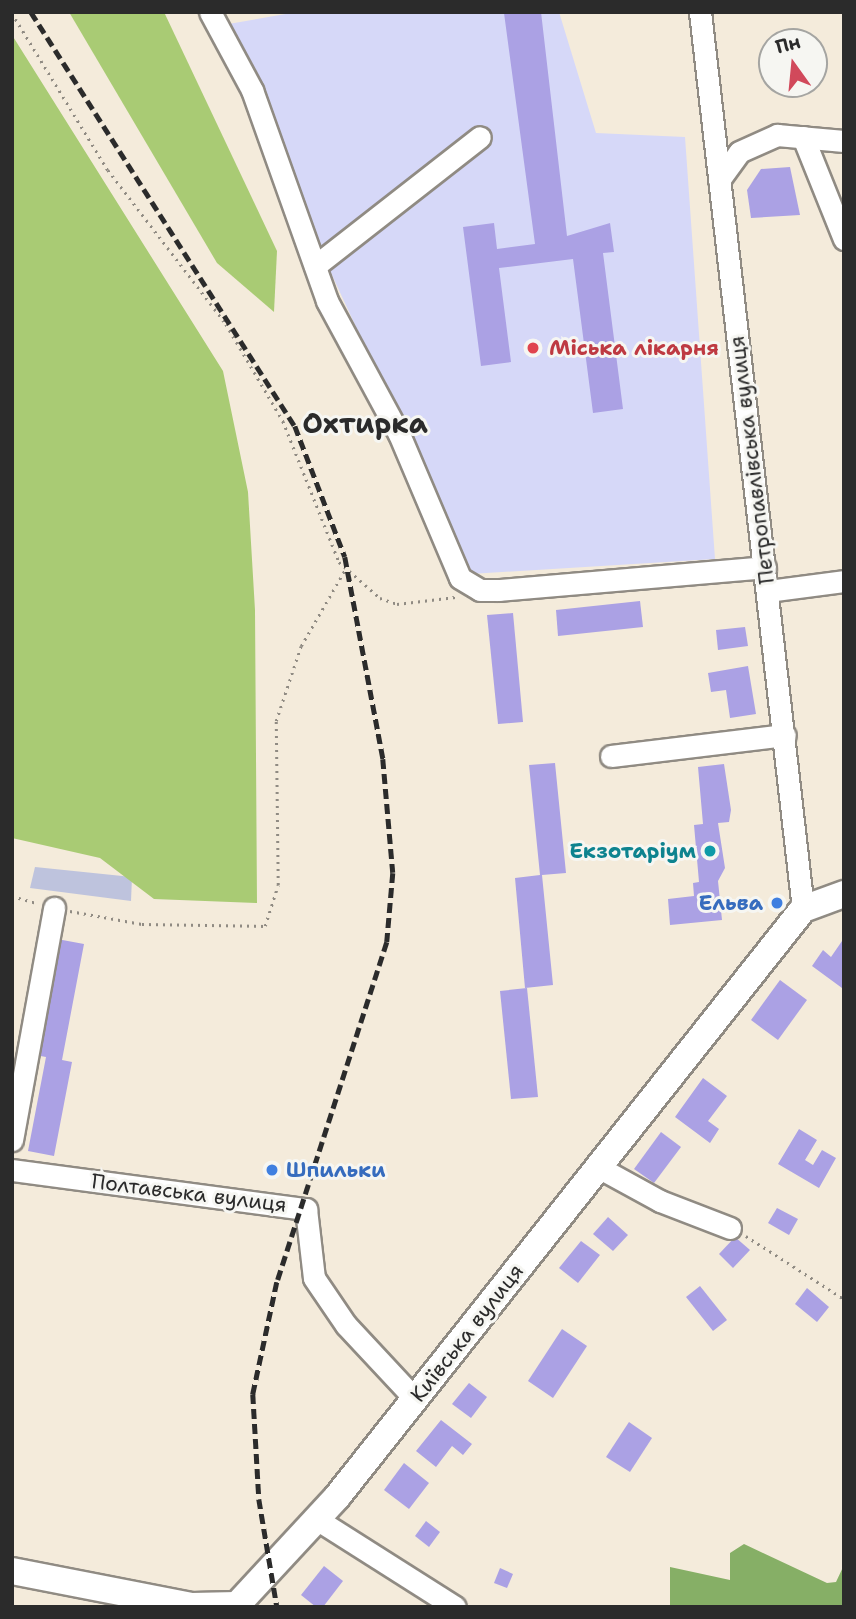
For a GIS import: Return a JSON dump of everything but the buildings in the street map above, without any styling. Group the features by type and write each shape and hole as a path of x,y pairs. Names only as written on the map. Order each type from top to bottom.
{"main road":[{"path":"803,909 844,894"},
{"name":"Київська вулиця","path":"12,1571 192,1606 237,1606 318,1520 803,909"}],"street":[{"path":"211,12 252,90 315,266 399,434 460,578 475,589 765,567"},
{"name":"Петропавлівська вулиця","path":"700,12 803,909"},
{"path":"719,180 739,152 777,135 844,141"},
{"path":"315,266 480,137"},
{"path":"803,137 844,239"},
{"path":"768,591 844,581"},
{"path":"611,756 785,734"},
{"path":"12,1140 54,908"},
{"path":"598,1167 660,1201 730,1228"},
{"name":"Полтавська вулиця","path":"12,1170 306,1209 314,1278 346,1325 415,1399"},
{"path":"318,1520 455,1607"}],"path":[{"path":"12,13 108,170 226,324 283,421 346,568 397,604 475,589"},
{"path":"12,896 54,908 142,923 265,926 278,886 276,721 302,646 346,568"},
{"path":"730,1228 844,1299"}],"shaded area":[{"name":"Міська лікарня","path":"297,12 559,12 596,133 685,137 715,559 470,574 217,26"},
{"path":"35,867 132,877 131,901 30,888"}],"green space":[{"path":"69,12 164,12 277,251 274,312 217,263"},
{"path":"12,35 223,371 248,492 255,610 257,903 154,899 100,858 12,838"},
{"path":"744,1544 827,1583 836,1582 844,1565 844,1607 670,1607 670,1567 730,1580 730,1553"}],"railway":[{"path":"31,12 295,426 345,557 383,759 393,873 387,942 277,1282 253,1394 259,1499 277,1607"}],"place":[{"name":"Міська лікарня","path":"533,348"},
{"name":"Екзотаріум","path":"710,851"},
{"name":"Ельва","path":"777,903"},
{"name":"Шпильки","path":"272,1170"}],"district":[{"name":"Охтирка","path":"365,423"}]}
